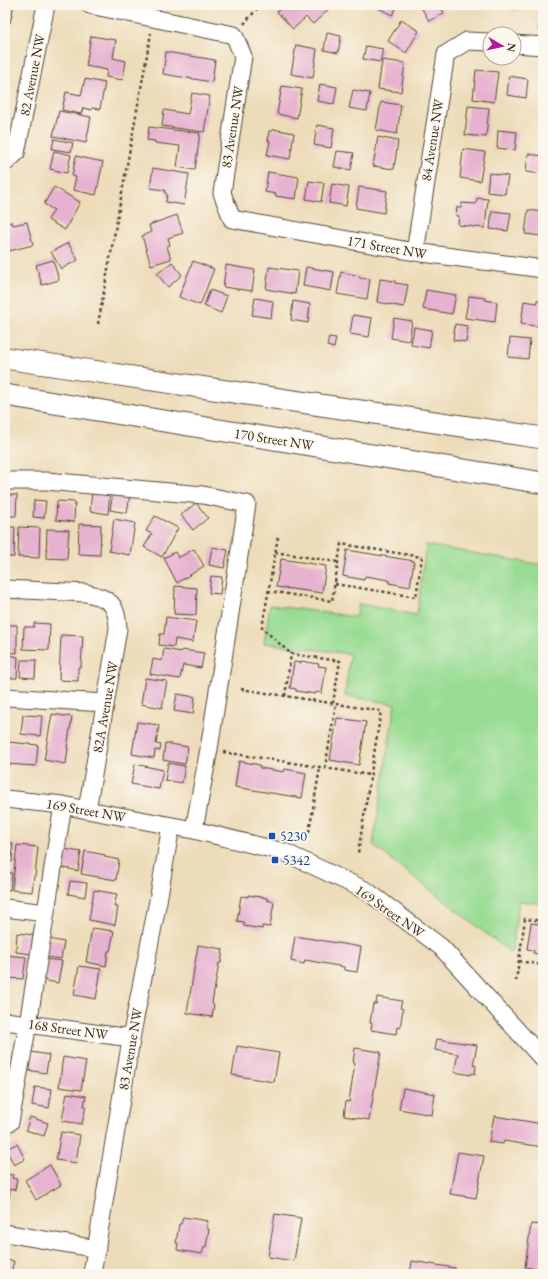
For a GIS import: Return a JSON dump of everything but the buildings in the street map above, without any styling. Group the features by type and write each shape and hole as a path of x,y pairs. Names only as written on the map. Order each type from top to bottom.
{"main road":[{"path":"5,358 543,438"},
{"name":"170 Street NW","path":"5,395 543,483"}],"street":[{"name":"82 Avenue NW","path":"5,163 16,152 46,5"},
{"path":"90,5 234,35"},
{"name":"83 Avenue NW","path":"232,219 222,193 243,56 234,35"},
{"name":"84 Avenue NW","path":"415,252 446,54 467,41 482,42"},
{"path":"522,45 540,46"},
{"name":"171 Street NW","path":"232,219 415,252 543,269"},
{"path":"5,481 46,481 202,495 247,504 209,749 194,830"},
{"name":"82A Avenue NW","path":"5,589 86,593 98,596 113,605 116,612 118,629 87,810"},
{"path":"5,696 105,704"},
{"name":"169 Street NW","path":"5,799 63,805 194,830 284,852 367,891 441,947 543,1059"},
{"path":"5,1122 10,1122 28,1024 63,805"},
{"name":"83 Avenue NW","path":"92,1274 131,1038 158,901 170,826"},
{"path":"5,908 46,913"},
{"name":"168 Street NW","path":"5,1021 131,1038"},
{"path":"5,1234 97,1249"}],"path":[{"path":"234,35 260,5"},
{"path":"540,46 543,5"},
{"path":"98,324 154,18"},
{"path":"278,537 262,628 291,654 340,661 325,768"},
{"path":"268,591 332,601 341,544 422,557 416,597 335,584"},
{"path":"275,552 338,562"},
{"path":"285,696 291,654"},
{"path":"241,689 381,711 358,853"},
{"path":"209,749 370,775"},
{"path":"309,832 320,767"},
{"path":"516,981 526,919 543,921"},
{"path":"519,961 543,966"}],"green space":[{"path":"426,545 543,565 543,904 519,901 511,953 373,845 395,704 345,696 350,654 264,643 270,605 356,617 359,604 417,615"}],"place":[{"name":"5230","path":"272,836"},
{"name":"5342","path":"275,860"}]}
